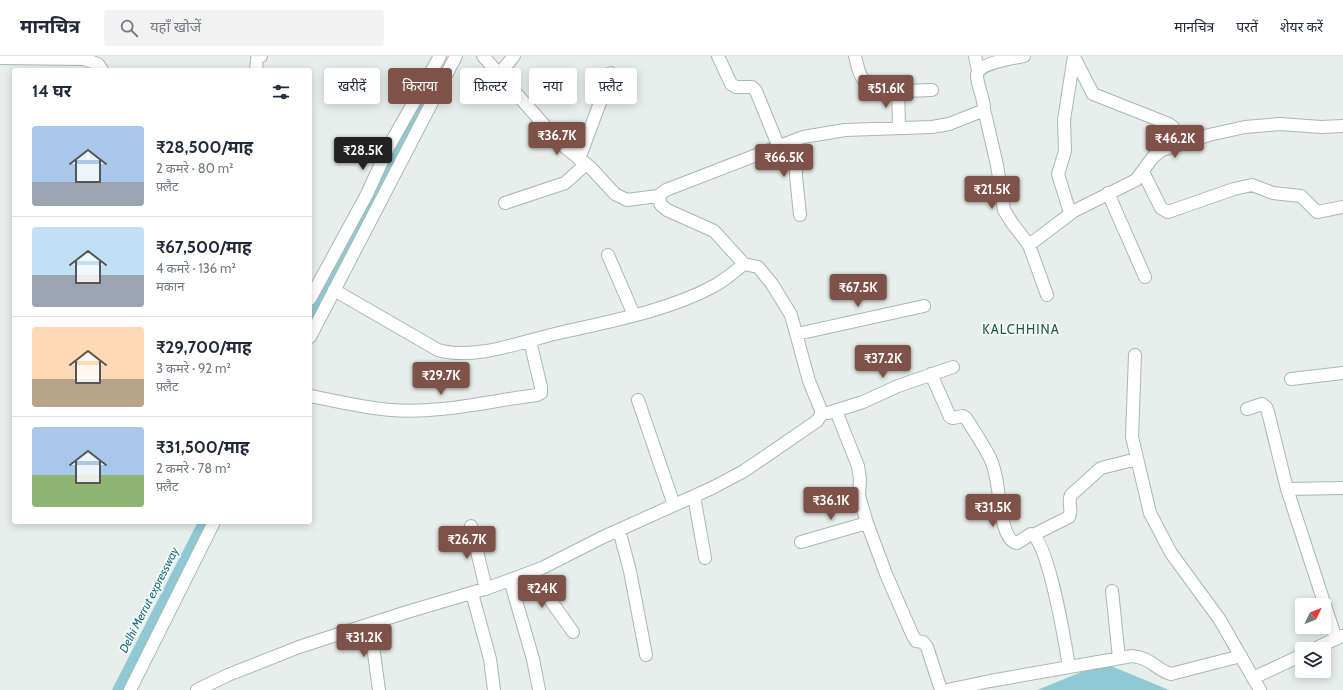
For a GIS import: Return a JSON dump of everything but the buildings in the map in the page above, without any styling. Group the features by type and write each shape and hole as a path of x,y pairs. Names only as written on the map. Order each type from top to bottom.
{"street":[{"path":"256,68 257,59 261,56"},
{"path":"312,295 367,194 389,146 440,56"},
{"path":"312,333 456,56"},
{"path":"483,56 494,68"},
{"path":"504,68 514,56"},
{"path":"718,56 731,84 736,87 752,87 756,91 778,145"},
{"path":"855,56 861,75 868,83 884,89 932,90"},
{"path":"975,56 984,108 997,165 1004,210 1012,224 1029,245 1047,295"},
{"path":"978,71 989,64 1024,56"},
{"path":"1074,56 1093,94 1169,124 1173,128 1179,145"},
{"path":"1070,213 1058,174 1065,151 1064,120 1074,56"},
{"path":"0,58 84,59 98,64 101,68"},
{"path":"898,90 899,127"},
{"path":"521,99 560,143 583,161 622,198 634,199 658,196 666,190 750,158 778,145 797,139 845,130 940,126 978,113 984,108"},
{"path":"505,203 566,183 583,161 601,104"},
{"path":"1029,245 1070,213 1136,180 1156,153 1222,132 1245,127 1280,124 1321,127 1343,126"},
{"path":"797,139 796,176 800,215"},
{"path":"1143,172 1161,208 1168,212 1234,189 1252,185 1273,193 1300,196 1316,212 1343,207"},
{"path":"1108,193 1145,277"},
{"path":"658,196 661,206 667,210 714,231 744,264"},
{"path":"608,256 634,315"},
{"path":"334,290 429,345 448,353 481,351 530,341 634,315 658,308 714,286 744,264 756,265 761,270 791,315 809,381 820,406 822,415"},
{"path":"797,334 924,306"},
{"path":"312,396 368,408 413,410 436,409 537,395 541,393 541,387 530,341"},
{"path":"1134,355 1132,422 1137,458 1150,513 1171,553 1216,614 1260,690"},
{"path":"197,690 228,675 299,647 486,589 531,573 744,471 817,421 822,415 953,367"},
{"path":"1291,379 1343,373"},
{"path":"931,374 950,417 953,418 963,416 966,418 990,458 997,483 1003,522 1012,542 1017,543 1029,535 1034,535 1069,517 1071,511 1069,498 1101,468 1137,458"},
{"path":"638,400 674,505"},
{"path":"1247,409 1262,404 1266,407 1287,489 1339,637 1329,642"},
{"path":"836,411 858,466 860,479 859,496 867,523 886,574 912,634 916,641 922,642 927,647 941,690"},
{"path":"1287,489 1343,488"},
{"path":"694,496 705,558"},
{"path":"801,542 867,523"},
{"path":"130,690 176,594 213,524"},
{"path":"471,526 486,589"},
{"path":"619,530 630,571 646,655"},
{"path":"1034,535 1038,538 1047,563 1069,667"},
{"path":"531,573 573,632"},
{"path":"510,580 533,659 539,690"},
{"path":"1112,591 1120,658"},
{"path":"472,593 490,659 494,690"},
{"path":"370,624 379,690"},
{"path":"947,690 1132,656 1146,659 1167,673 1172,674 1241,656"},
{"path":"1253,678 1295,658"}],"water":[{"path":"1104,663 1169,690 1037,690"}],"waterway":[{"name":"Delhi Merrut expressway","path":"312,314 421,104"},
{"name":"Delhi Merrut expressway","path":"118,690 203,524"}],"district":[{"name":"KALCHHINA","path":"1021,329"}]}
